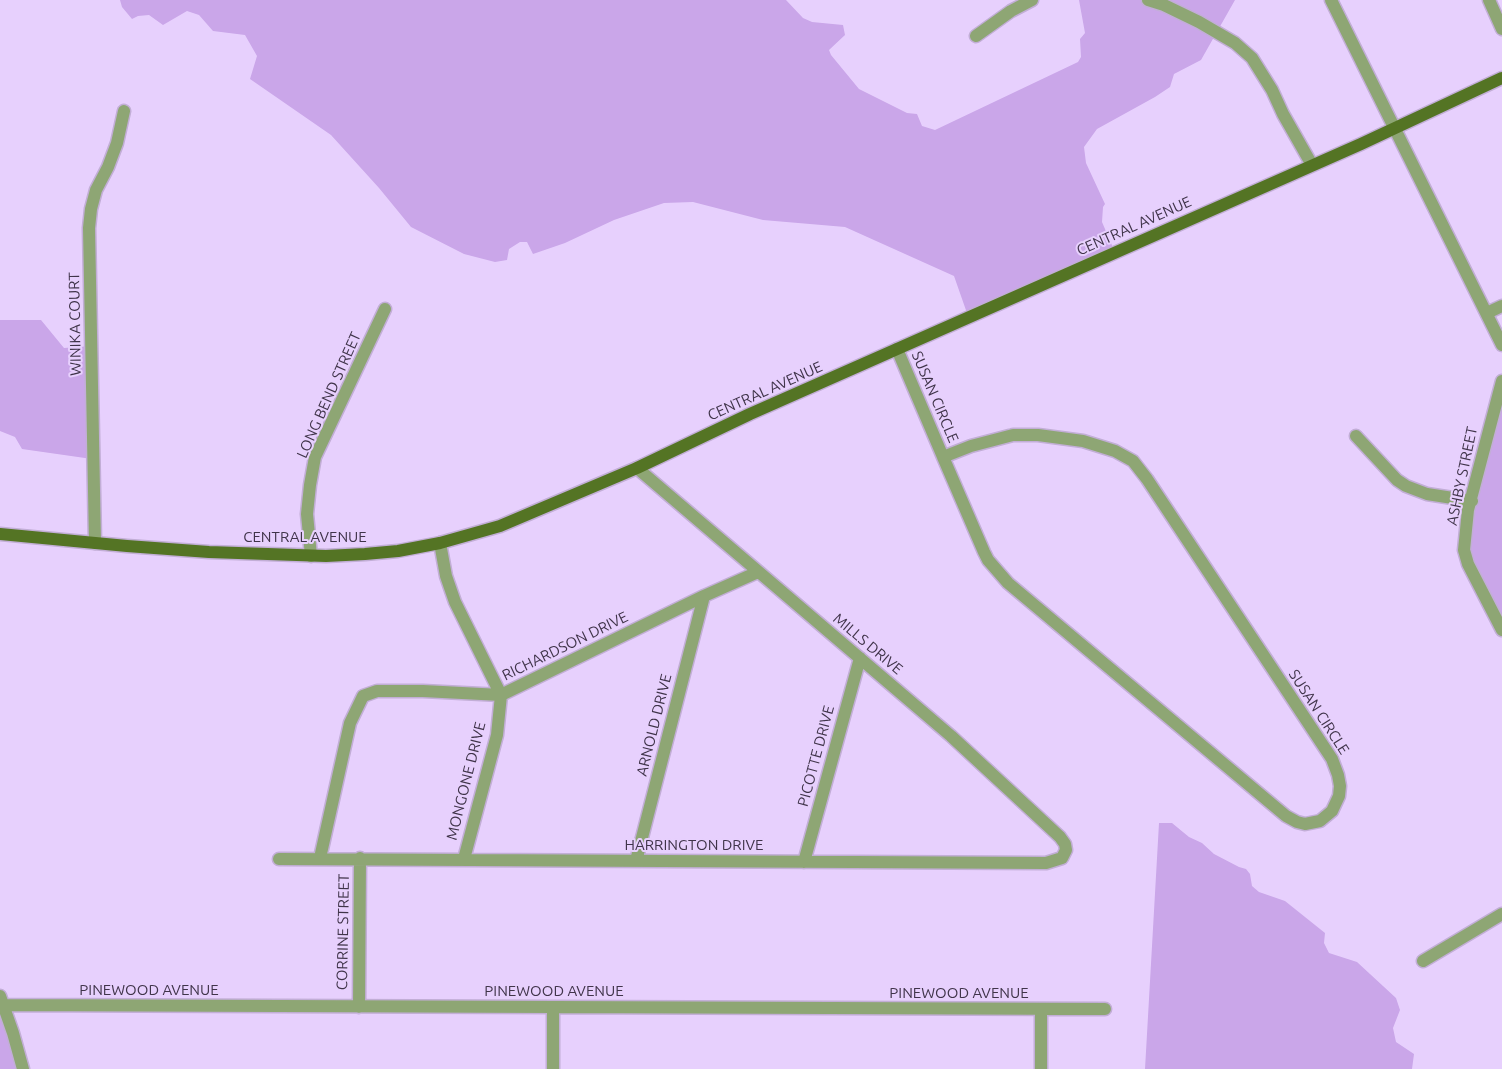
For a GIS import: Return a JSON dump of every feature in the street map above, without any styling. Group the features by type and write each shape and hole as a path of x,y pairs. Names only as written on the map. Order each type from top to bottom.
{"main road":[{"name":"CENTRAL AVENUE","path":"0,534 208,552 311,556 398,551 440,543 500,526 637,468 750,414 1395,128 1502,78"}],"street":[{"path":"976,36 1011,11 1032,0"},
{"path":"1148,0 1164,5 1199,22 1235,43 1252,58 1272,90 1283,114 1312,165"},
{"path":"1331,0 1502,345"},
{"path":"1489,0 1502,29"},
{"name":"WINIKA COURT","path":"95,543 89,228 96,190 117,143 124,111"},
{"path":"1487,314 1502,306"},
{"name":"LONG BEND STREET","path":"311,556 306,514 316,457 385,309"},
{"name":"SUSAN CIRCLE","path":"898,349 943,456 984,552 988,560 1008,584 1286,816 1305,824 1320,821 1332,811 1339,796 1340,786 1332,759 1147,479 1133,462 1115,451 1083,441 1013,435 971,446 943,456"},
{"name":"ASHBY STREET","path":"1502,381 1485,441 1472,501 1468,510 1464,550 1468,564 1502,630"},
{"path":"1356,436 1396,480 1406,486 1427,494 1472,501"},
{"name":"MILLS DRIVE","path":"637,468 951,736 1060,837 1065,844 1064,854"},
{"path":"440,543 446,576 455,602 501,696"},
{"name":"RICHARDSON DRIVE","path":"320,858 350,723 363,696 377,691 423,691 501,696 704,596 758,572"},
{"name":"ARNOLD DRIVE","path":"636,861 704,596"},
{"name":"PICOTTE DRIVE","path":"804,862 860,658"},
{"name":"MONGONE DRIVE","path":"464,859 497,735 501,696"},
{"name":"HARRINGTON DRIVE","path":"279,859 1046,863 1062,858 1064,854"},
{"name":"CORRINE STREET","path":"359,1007 360,858"},
{"path":"1423,961 1502,914"},
{"path":"2,1001 23,1069"},
{"name":"PINEWOOD AVENUE","path":"2,1001 359,1007 1105,1009"},
{"path":"553,1007 553,1069"},
{"path":"1041,1009 1041,1069"}],"shaded area":[{"path":"120,0 786,0 803,18 812,22 843,25 845,35 829,50 859,89 907,113 917,114 922,126 935,130 1078,62 1081,57 1080,39 1085,33 1079,0 1235,0 1201,60 1174,74 1170,87 1155,97 1097,129 1084,147 1086,163 1105,204 1102,222 1114,250 968,316 954,276 845,227 763,220 693,202 664,203 614,220 565,243 533,254 527,242 520,242 509,249 507,260 495,262 464,254 411,227 331,135 250,79 257,56 245,35 213,31 199,15 187,11 163,25 149,15 138,16 132,19 122,7"},
{"path":"0,320 41,320 64,348 91,346 92,459 22,449 15,437 0,431"},
{"path":"1496,408 1502,410 1502,626 1467,557 1469,506"},
{"path":"1159,823 1172,823 1189,837 1202,843 1214,854 1246,869 1250,874 1252,886 1259,892 1285,901 1325,933 1324,943 1329,953 1357,962 1396,998 1400,1010 1393,1028 1396,1042 1414,1054 1412,1069 1145,1069"},
{"path":"0,994 24,1069 0,1069"}]}
